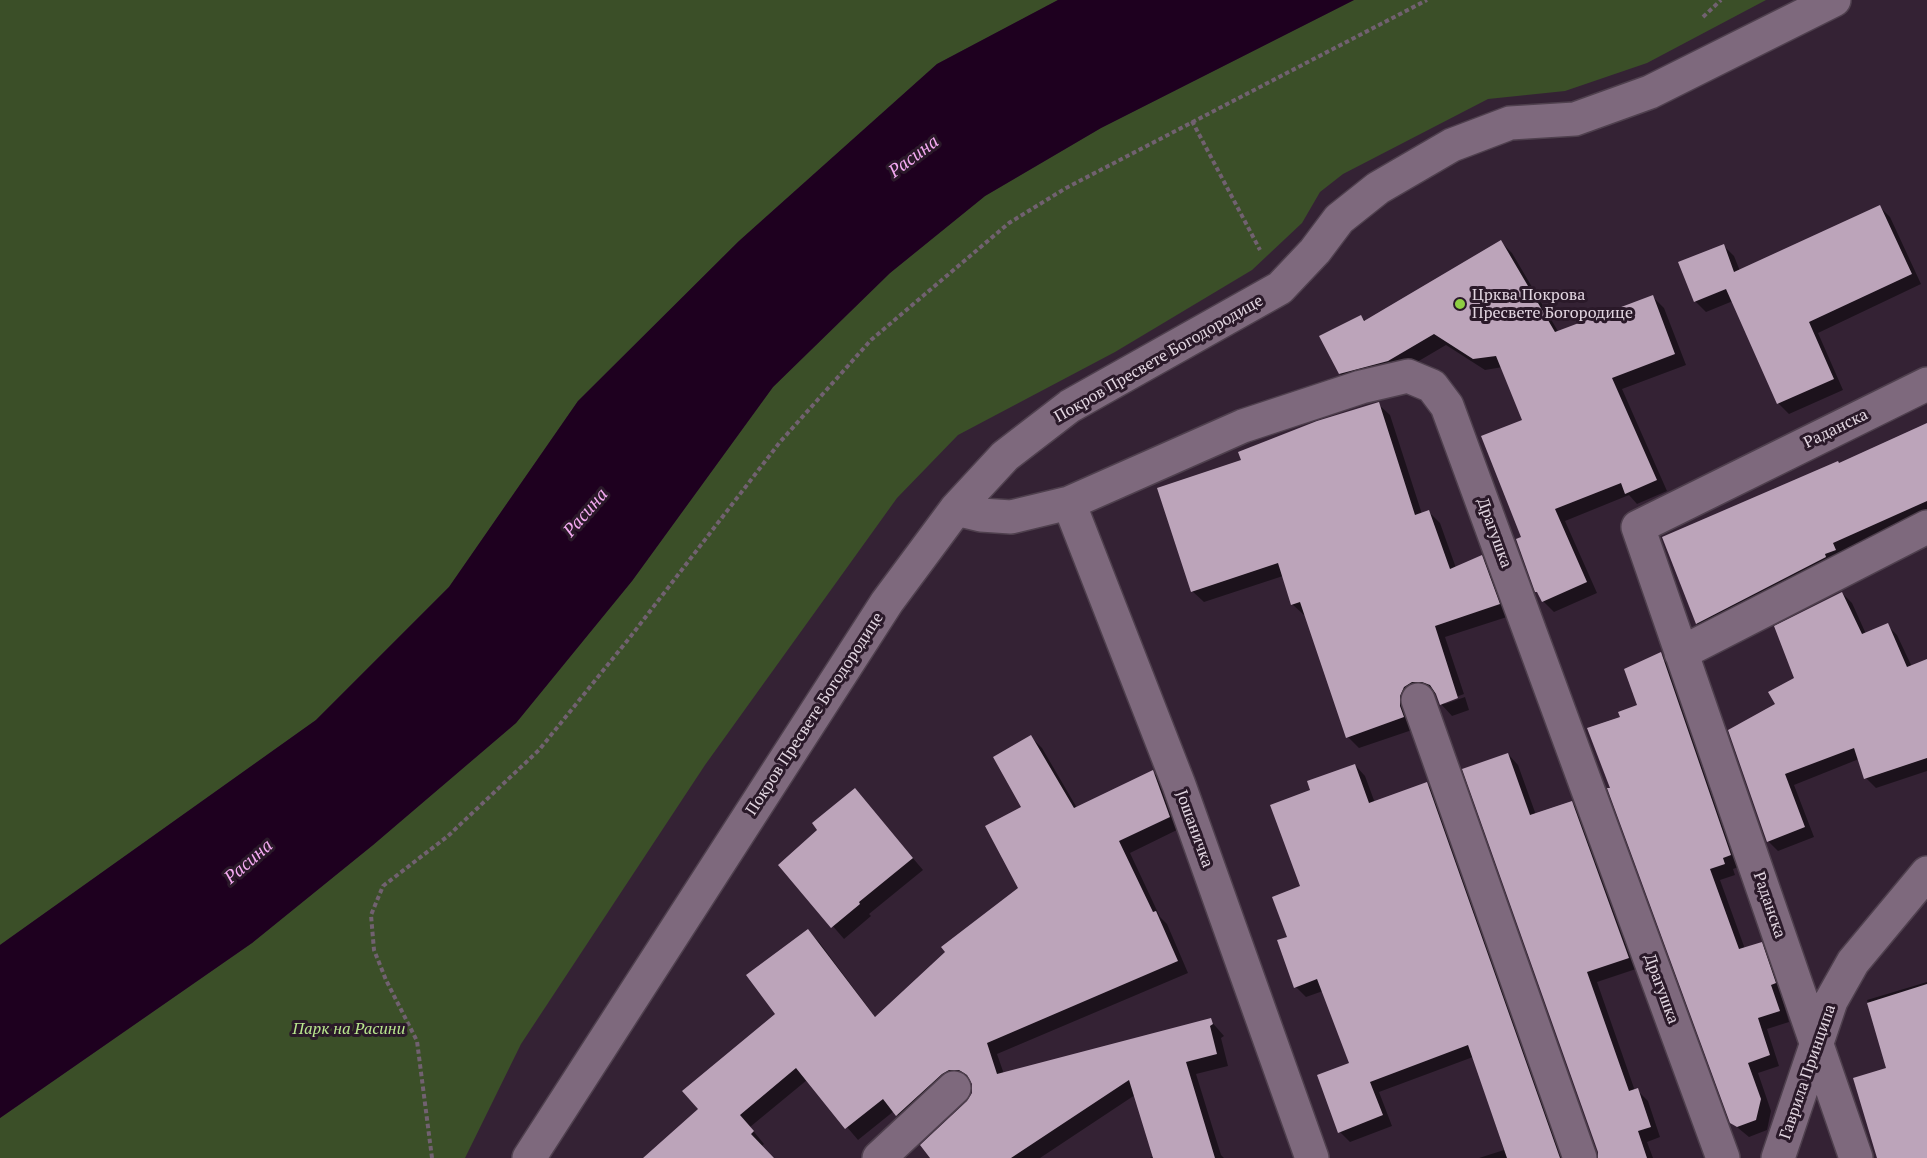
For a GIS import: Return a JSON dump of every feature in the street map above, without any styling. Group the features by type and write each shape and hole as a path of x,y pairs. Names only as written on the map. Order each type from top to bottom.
{"street":[{"name":"Покров Пресвете Богодородице","path":"529,1158 887,602 956,509 1005,456 1070,406 1280,288 1347,213 1378,188 1452,145 1510,123 1575,119 1650,92 1834,0"},
{"name":"Драгушка","path":"956,509 981,515 1011,517 1069,502 1243,426 1350,391 1408,375 1432,386 1447,406 1723,1158"},
{"name":"Раданска","path":"1857,1158 1638,527 1927,384"},
{"name":"Јошаничка","path":"1069,502 1179,785 1312,1158"},
{"path":"1681,653 1927,527"},
{"path":"1418,700 1580,1158"},
{"name":"Гаврила Принципа","path":"1778,1158 1831,1001 1853,962 1927,873"},
{"path":"879,1158 954,1088"}],"path":[{"path":"432,1158 417,1041 386,980 374,950 371,915 383,886 448,836 539,750 631,636 780,442 871,340 1009,223 1066,188 1427,0"},
{"path":"1192,121 1280,288"}],"green space":[{"path":"0,0 1058,0 937,64 739,241 578,401 449,587 316,720 0,945"},
{"name":"Парк на Расини","path":"1354,0 1766,0 1647,63 1565,91 1488,99 1343,174 1320,192 1302,223 1252,270 1115,352 958,435 897,498 705,765 521,1044 465,1158 0,1158 0,1118 252,943 373,845 516,723 632,581 773,387 890,273 985,196 1101,128"}],"water":[{"name":"Расина","path":"1058,0 1354,0 1101,128 985,196 890,273 773,387 632,581 516,723 373,845 252,943 0,1118 0,945 316,720 449,587 578,401 739,241 937,64"}],"building":[{"path":"1880,205 1912,274 1809,322 1834,379 1777,404 1726,289 1694,302 1678,262 1724,244 1734,272"},
{"path":"1501,240 1555,332 1653,295 1675,354 1612,378 1657,480 1625,494 1621,483 1555,509 1587,582 1542,602 1535,592 1516,539 1521,537 1481,436 1522,420 1496,356 1473,359 1434,334 1388,361 1339,374 1319,336 1361,315 1364,321"},
{"path":"1379,402 1415,515 1429,510 1450,569 1482,555 1500,604 1435,626 1458,698 1440,705 1430,685 1412,682 1404,687 1400,696 1400,706 1404,717 1346,738 1300,602 1291,605 1278,563 1191,592 1157,488 1241,460 1238,452 1317,421"},
{"path":"1927,423 1927,501 1833,543 1836,550 1825,554 1826,557 1696,624 1662,537 1838,461 1839,463"},
{"path":"1842,592 1862,634 1888,623 1907,667 1927,659 1927,758 1864,779 1854,748 1785,774 1805,827 1767,842 1728,730 1775,704 1768,692 1794,678 1774,626"},
{"path":"1661,652 1731,855 1723,858 1725,864 1710,869 1739,949 1762,942 1776,983 1771,985 1780,1011 1758,1018 1770,1055 1748,1063 1761,1099 1756,1120 1737,1127 1730,1123 1587,728 1620,717 1618,712 1637,705 1624,669"},
{"path":"1031,735 1074,808 1153,770 1170,817 1119,841 1153,912 1156,911 1178,961 987,1043 997,1074 1211,1018 1213,1024 1210,1026 1217,1054 1186,1062 1215,1158 1153,1158 1129,1080 1011,1158 930,1158 920,1145 967,1101 972,1093 972,1084 967,1075 959,1070 949,1070 942,1074 896,1116 883,1099 845,1129 796,1068 740,1115 754,1131 751,1134 774,1158 643,1158 698,1109 682,1091 775,1014 746,975 808,929 875,1017 945,952 941,947 1018,888 985,826 1021,807 993,757"},
{"path":"1508,753 1530,815 1572,801 1629,958 1587,972 1629,1091 1638,1088 1651,1127 1638,1131 1647,1158 1598,1158 1598,1152 1462,769"},
{"path":"1355,764 1369,803 1427,782 1560,1158 1507,1158 1468,1045 1370,1082 1383,1115 1338,1133 1317,1075 1349,1063 1317,979 1294,988 1277,940 1287,937 1272,897 1300,886 1270,805 1310,790 1307,781"},
{"path":"855,788 913,858 831,928 778,865 817,830 812,823"},
{"path":"1927,984 1927,1158 1877,1158 1853,1078 1886,1068 1867,1003"}],"place":[{"name":"Црква Покрова Пресвете Богородице","path":"1460,304"}]}
